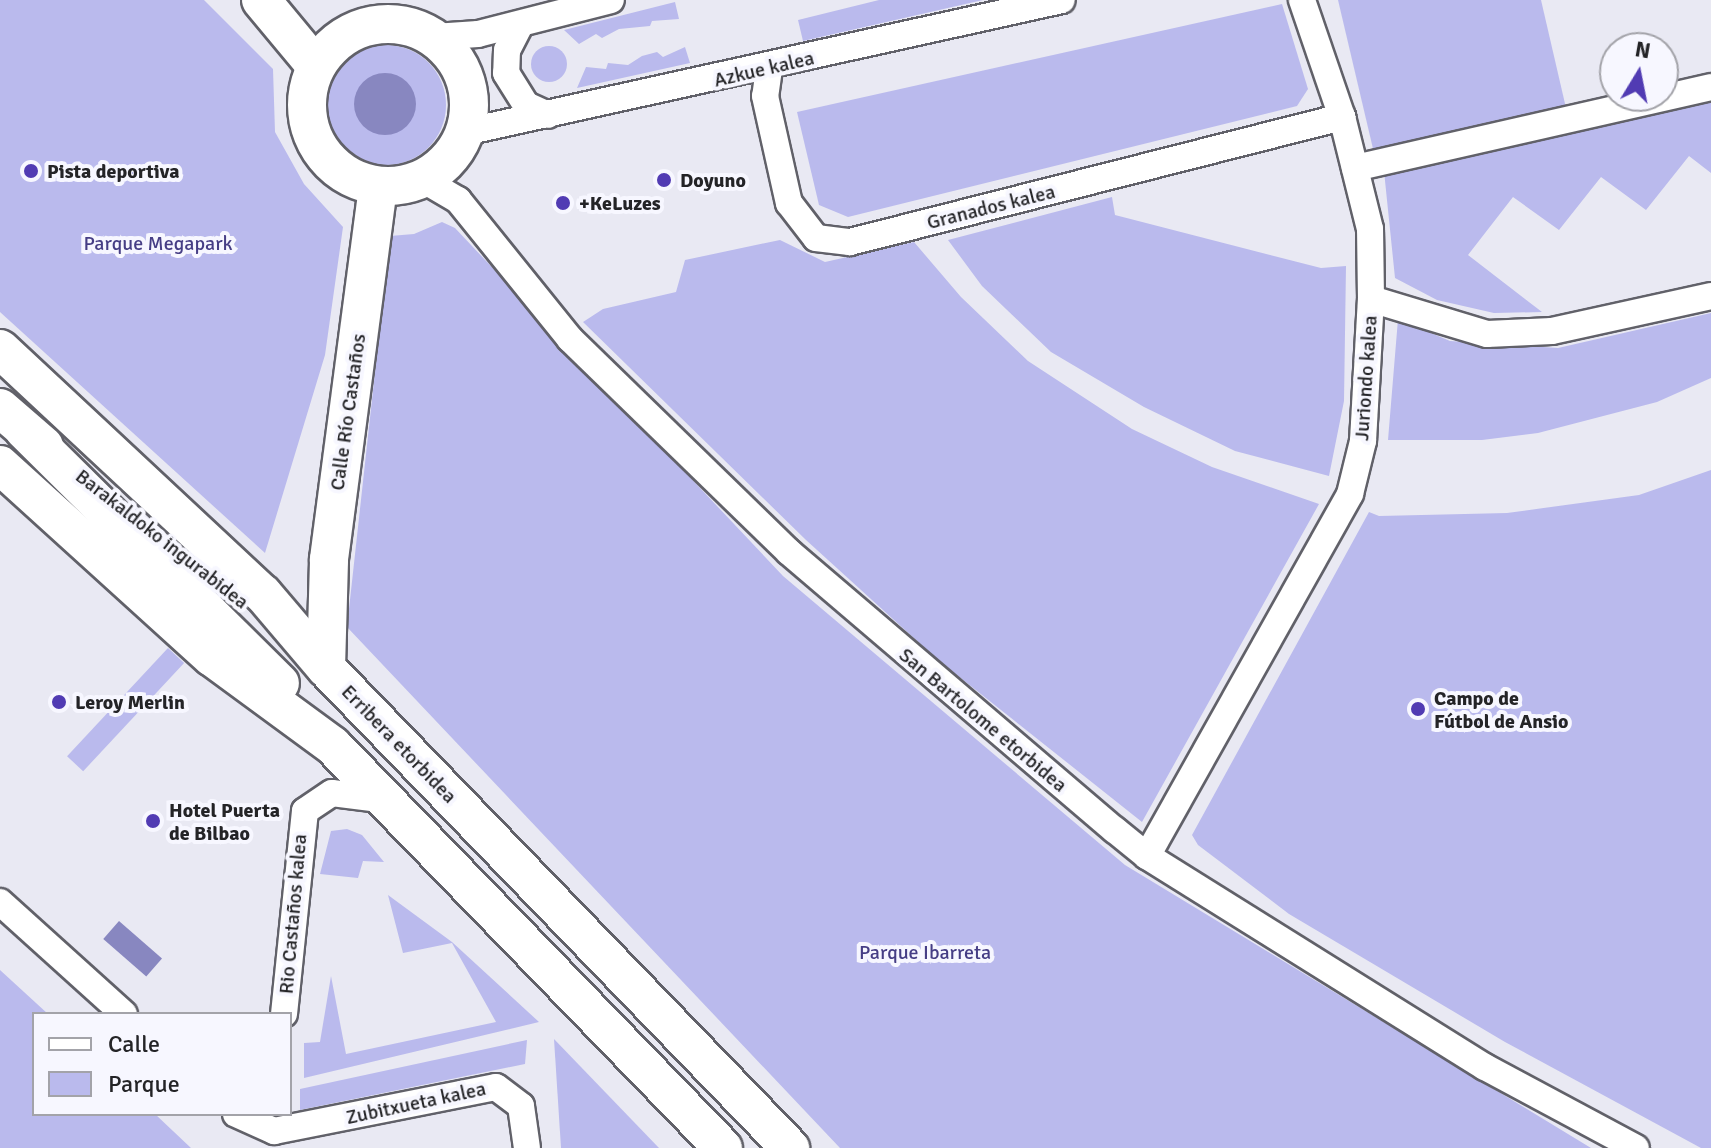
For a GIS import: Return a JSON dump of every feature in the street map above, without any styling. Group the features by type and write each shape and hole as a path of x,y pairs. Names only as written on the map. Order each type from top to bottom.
{"street":[{"path":"261,0 315,65"},
{"path":"434,37 520,25 611,0"},
{"name":"Azkue kalea","path":"465,132 769,69 1062,0"},
{"name":"Juriondo kalea","path":"1147,856 1350,494 1363,441 1371,299 1370,229 1342,117 1302,0"},
{"path":"382,23 409,26 434,37 454,56 466,79 470,106 465,132 448,160 422,179 378,186 353,179 331,164 315,143 306,117 307,91 315,65 344,37 382,23"},
{"path":"520,25 507,50 506,73 526,105 548,115"},
{"name":"Granados kalea","path":"769,69 765,96 789,203 805,230 816,238 850,242 1342,117"},
{"path":"1355,168 1711,87"},
{"name":"San Bartolome etorbidea","path":"422,179 458,200 570,339 789,552 977,717 1147,856 1485,1067 1636,1148"},
{"name":"Calle Río Castaños","path":"329,559 378,186"},
{"path":"1371,299 1487,334 1552,331 1711,296"},
{"name":"Erribera etorbidea","path":"0,349 263,594 326,668 790,1148"},
{"path":"12,419 323,725 333,746"},
{"name":"Barakaldoko ingurabidea","path":"12,419 326,668"},
{"path":"0,465 212,657 333,746 390,801 723,1148"},
{"path":"263,594 303,589 329,559"},
{"path":"326,668 329,559"},
{"name":"Rio Castaños kalea","path":"284,1012 305,811 332,793 390,801"},
{"path":"0,902 122,1012"},
{"name":"Zubitxueta kalea","path":"240,1116 274,1131 312,1136 496,1087 521,1106 527,1148"}],"green space":[{"name":"Parque Megapark","path":"0,0 204,0 273,69 275,132 304,184 343,227 325,355 265,553 0,312"},
{"path":"879,0 983,0 803,41 798,20"},
{"path":"1338,0 1541,0 1566,108 1374,153"},
{"path":"675,2 679,19 652,21 650,26 619,29 602,38 596,34 579,44 564,30"},
{"path":"1282,4 1308,89 1297,106 848,217 819,205 797,112"},
{"path":"386,45 409,50 428,63 441,82 446,105 441,128 428,147 409,160 386,165 363,160 344,147 331,128 326,105 331,82 344,63 363,50"},
{"path":"549,46 562,51 567,64 562,77 549,82 536,77 531,64 536,51"},
{"path":"685,47 690,63 577,88 586,67 606,69 608,63 628,65 642,56 657,52 663,57"},
{"path":"1711,96 1711,173 1689,156 1646,210 1601,177 1559,230 1513,197 1468,255 1542,312 1494,313 1437,300 1395,278 1384,171 1641,112 1679,112 1679,103"},
{"path":"1112,197 1115,215 1321,268 1346,266 1344,401 1329,476 1235,451 1144,407 1051,352 982,286 948,240"},
{"name":"Parque Ibarreta","path":"442,222 455,228 783,576 1125,865 1591,1148 840,1148 347,627 390,236 414,234"},
{"path":"780,240 825,262 914,242 961,297 1028,361 1132,429 1212,467 1319,504 1142,822 938,660 806,540 583,322 603,309 676,292 685,260"},
{"path":"1711,313 1711,378 1657,402 1538,433 1482,440 1388,440 1398,319 1450,341 1558,348"},
{"path":"1711,470 1711,1148 1701,1148 1505,1042 1289,914 1198,845 1192,835 1369,512 1379,516 1507,513 1639,495"},
{"path":"168,648 184,663 83,771 67,756"},
{"path":"347,829 362,835 384,862 363,861 358,878 320,874 331,831"},
{"path":"388,895 452,942 539,1022 304,1078 304,1043 320,1042 331,976 346,1054 496,1022 452,943 403,953"},
{"path":"0,970 46,1012 32,1012 32,1116 157,1116 191,1148 0,1148"},
{"path":"554,1039 659,1148 561,1148"},
{"path":"527,1040 525,1064 300,1110 300,1089"}],"shaded area":[{"path":"385,73 407,82 416,104 407,126 385,135 363,126 354,104 363,82"},
{"path":"119,921 162,958 146,977 103,939"}],"place":[{"name":"Pista deportiva","path":"31,171"},
{"name":"Doyuno","path":"664,180"},
{"name":"+KeLuzes","path":"563,203"},
{"name":"Leroy Merlin","path":"59,702"},
{"name":"Campo de Fútbol de Ansio","path":"1418,709"},
{"name":"Hotel Puerta de Bilbao","path":"153,821"}]}
